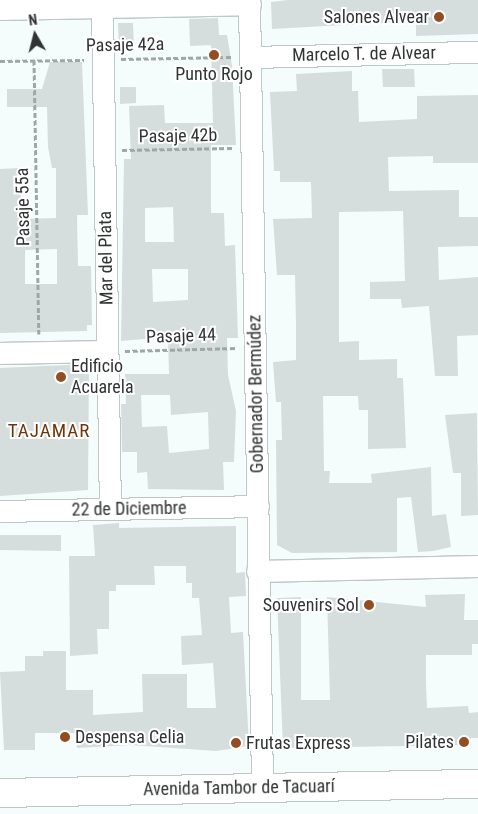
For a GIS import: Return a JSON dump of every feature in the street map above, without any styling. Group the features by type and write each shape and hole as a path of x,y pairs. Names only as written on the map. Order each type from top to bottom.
{"main road":[{"name":"Avenida Tambor de Tacuarí","path":"0,793 478,784"}],"street":[{"path":"0,9 249,2"},
{"name":"Gobernador Bermúdez","path":"249,2 262,788"},
{"name":"Mar del Plata","path":"102,7 110,509"},
{"name":"Marcelo T. de Alvear","path":"250,57 478,52"},
{"path":"0,353 107,351"},
{"name":"22 de Diciembre","path":"0,511 258,506"},
{"path":"257,571 478,566"}],"path":[{"name":"Pasaje 42a","path":"0,61 250,57"},
{"name":"Pasaje 55a","path":"34,60 39,352"},
{"name":"Pasaje 42b","path":"104,151 252,148"},
{"name":"Pasaje 44","path":"107,351 255,348"}],"building":[{"path":"288,0 478,0 478,34 416,36 416,21 272,29 271,2"},
{"path":"218,18 219,35 227,35 232,66 236,145 211,145 211,213 224,213 225,246 235,245 238,338 227,338 228,375 236,411 234,462 223,462 224,490 148,489 147,472 137,473 137,452 122,452 121,404 126,404 125,374 169,374 168,337 121,341 124,159 131,159 129,106 164,105 165,123 213,123 211,45 190,46 189,19","holes":["173,207 174,242 145,242 145,208","152,269 188,269 188,300 153,302","141,395 170,395 171,415 208,412 209,449 169,453 167,426 142,427"]},
{"path":"118,23 133,23 134,49 119,50"},
{"path":"50,62 82,62 88,215 77,215 78,266 91,266 92,325 87,325 87,331 0,333 0,169 19,168 22,219 56,218 56,168 52,168 48,147 47,107 7,107 7,89 42,89","holes":["57,249 57,284 25,284 25,250"]},
{"path":"382,69 414,69 415,87 383,87"},
{"path":"352,71 352,91 358,91 359,122 417,119 417,96 478,95 478,163 433,163 433,156 388,157 389,191 459,190 459,217 478,217 478,246 438,247 439,280 478,277 478,335 457,336 458,376 435,376 429,306 402,308 401,299 370,299 370,282 405,281 403,211 339,212 339,342 359,341 359,360 397,359 397,378 403,378 406,448 368,449 368,410 359,410 358,396 323,396 324,471 330,471 329,483 372,483 371,474 431,467 432,516 446,514 451,547 433,551 418,552 411,497 397,498 397,552 292,553 277,545 276,440 282,440 281,402 276,402 273,362 296,360 296,325 295,275 277,275 273,219 312,218 311,182 280,182 280,171 274,171 270,92 297,91 296,74"},
{"path":"120,87 136,87 136,103 120,104"},
{"path":"89,364 88,490 0,496 0,368"},
{"path":"477,413 478,515 461,516 461,473 453,473 445,415"},
{"path":"119,523 119,528 236,526 236,573 245,572 246,596 229,597 231,633 243,632 249,746 216,751 130,745 77,748 76,733 35,733 35,750 4,750 0,672 25,671 25,656 43,656 43,651 66,651 66,690 93,690 93,715 143,712 142,674 187,674 187,708 216,708 213,663 182,665 181,636 202,635 199,598 192,598 192,583 186,583 186,566 154,566 155,585 116,585 116,591 109,591 109,629 97,629 98,654 70,656 69,556 95,556 93,525"},
{"path":"0,535 61,535 61,551 0,550"},
{"path":"465,594 464,620 478,620 478,644 472,644 472,655 426,655 426,683 427,708 468,706 469,713 478,712 478,738 471,738 471,745 283,748 277,598 301,597 301,700 330,700 327,597 426,607 425,595"}],"place":[{"name":"Salones Alvear","path":"439,17"},
{"name":"Punto Rojo","path":"214,55"},
{"name":"Edificio Acuarela","path":"61,377"},
{"name":"Souvenirs Sol","path":"369,605"},
{"name":"Despensa Celia","path":"65,737"},
{"name":"Pilates","path":"464,742"},
{"name":"Frutas Express","path":"236,743"}],"district":[{"name":"TAJAMAR","path":"49,431"}]}
